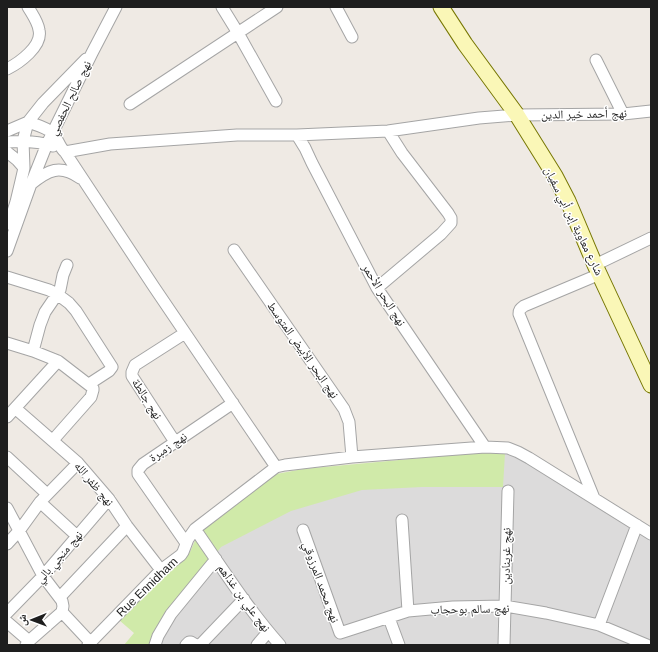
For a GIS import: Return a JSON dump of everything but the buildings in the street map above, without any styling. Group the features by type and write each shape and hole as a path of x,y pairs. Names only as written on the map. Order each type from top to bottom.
{"main road":[{"name":"شارع معاوية إبن أبي سفيان","path":"441,7 465,44 517,115 555,176 651,385"}],"street":[{"path":"7,69 20,62 30,52 40,35 28,7"},
{"path":"222,7 276,101"},
{"path":"130,104 277,7"},
{"path":"336,7 352,37"},
{"name":"نهج صالح الحفصي","path":"7,251 47,144 113,9"},
{"name":"نهج صالح الحفصي","path":"7,230 12,202 21,182 24,168 23,141 28,122 43,103 92,53"},
{"path":"596,60 623,114"},
{"name":"نهج أحمد خير الدين","path":"63,150 110,144 237,135 297,135 388,131 478,118 517,115 623,114 651,111"},
{"path":"7,131 28,122 43,127 53,133 185,333 276,467 352,457 485,446 508,448 518,452 651,534"},
{"path":"377,288 442,234 451,223 451,218 448,213 402,153 388,131"},
{"name":"نهج البحر الأحمر","path":"297,135 377,288 485,446"},
{"path":"7,142 23,141 47,144 63,150"},
{"path":"7,152 24,168"},
{"path":"31,184 42,175 55,170 63,170 73,173 83,180"},
{"path":"594,498 519,311 520,308 597,269 651,238"},
{"name":"نهج البحر الأبيض المتوسط","path":"234,250 344,409 349,422 352,457"},
{"path":"33,351 45,312 60,290 67,265"},
{"path":"7,277 58,294 76,311 112,367 110,371 89,384"},
{"name":"نهج جالطة","path":"175,442 132,376 132,372 135,366 185,333"},
{"path":"7,343 33,351 58,362 93,388 91,397 53,440"},
{"path":"7,417 58,362"},
{"name":"نهج زمبرة","path":"186,543 138,474 138,470 142,464 233,403"},
{"name":"نهج ظفر الله","path":"15,408 78,463 109,499 127,526 161,570"},
{"path":"7,457 77,536"},
{"path":"7,544 19,531 44,498 78,463"},
{"name":"Rue Ennidham","path":"89,644 161,570 181,555 186,543 195,529 276,467"},
{"name":"نهج غرينادين","path":"504,645 508,491"},
{"name":"نهج منجي بالي","path":"7,613 43,576 109,499"},
{"path":"7,508 43,576 60,597 63,606 62,612 27,643 7,622"},
{"path":"402,520 408,611"},
{"path":"599,624 638,525"},
{"path":"60,597 127,526"},
{"path":"195,529 216,559"},
{"name":"نهج محمد المرزوقي","path":"303,530 340,634"},
{"name":"نهج علي بن غذاهم","path":"155,645 158,636 171,614 216,559 268,632 280,645"},
{"path":"200,645 244,599"},
{"name":"نهج سالم بوحجاب","path":"340,634 408,611 453,607 505,606 599,624 647,645"},
{"path":"62,612 89,644"},
{"path":"389,618 399,645"},
{"path":"257,645 268,632"},
{"path":"186,645 191,642 196,645"}],"shaded area":[{"path":"505,453 525,462 651,541 651,645 142,645 198,534 303,469"}],"green space":[{"path":"485,452 505,453 503,487 422,487 362,490 291,511 221,547 154,633 150,645 124,645 134,633 119,620 163,573 190,552 198,534 271,475 303,469"}]}
